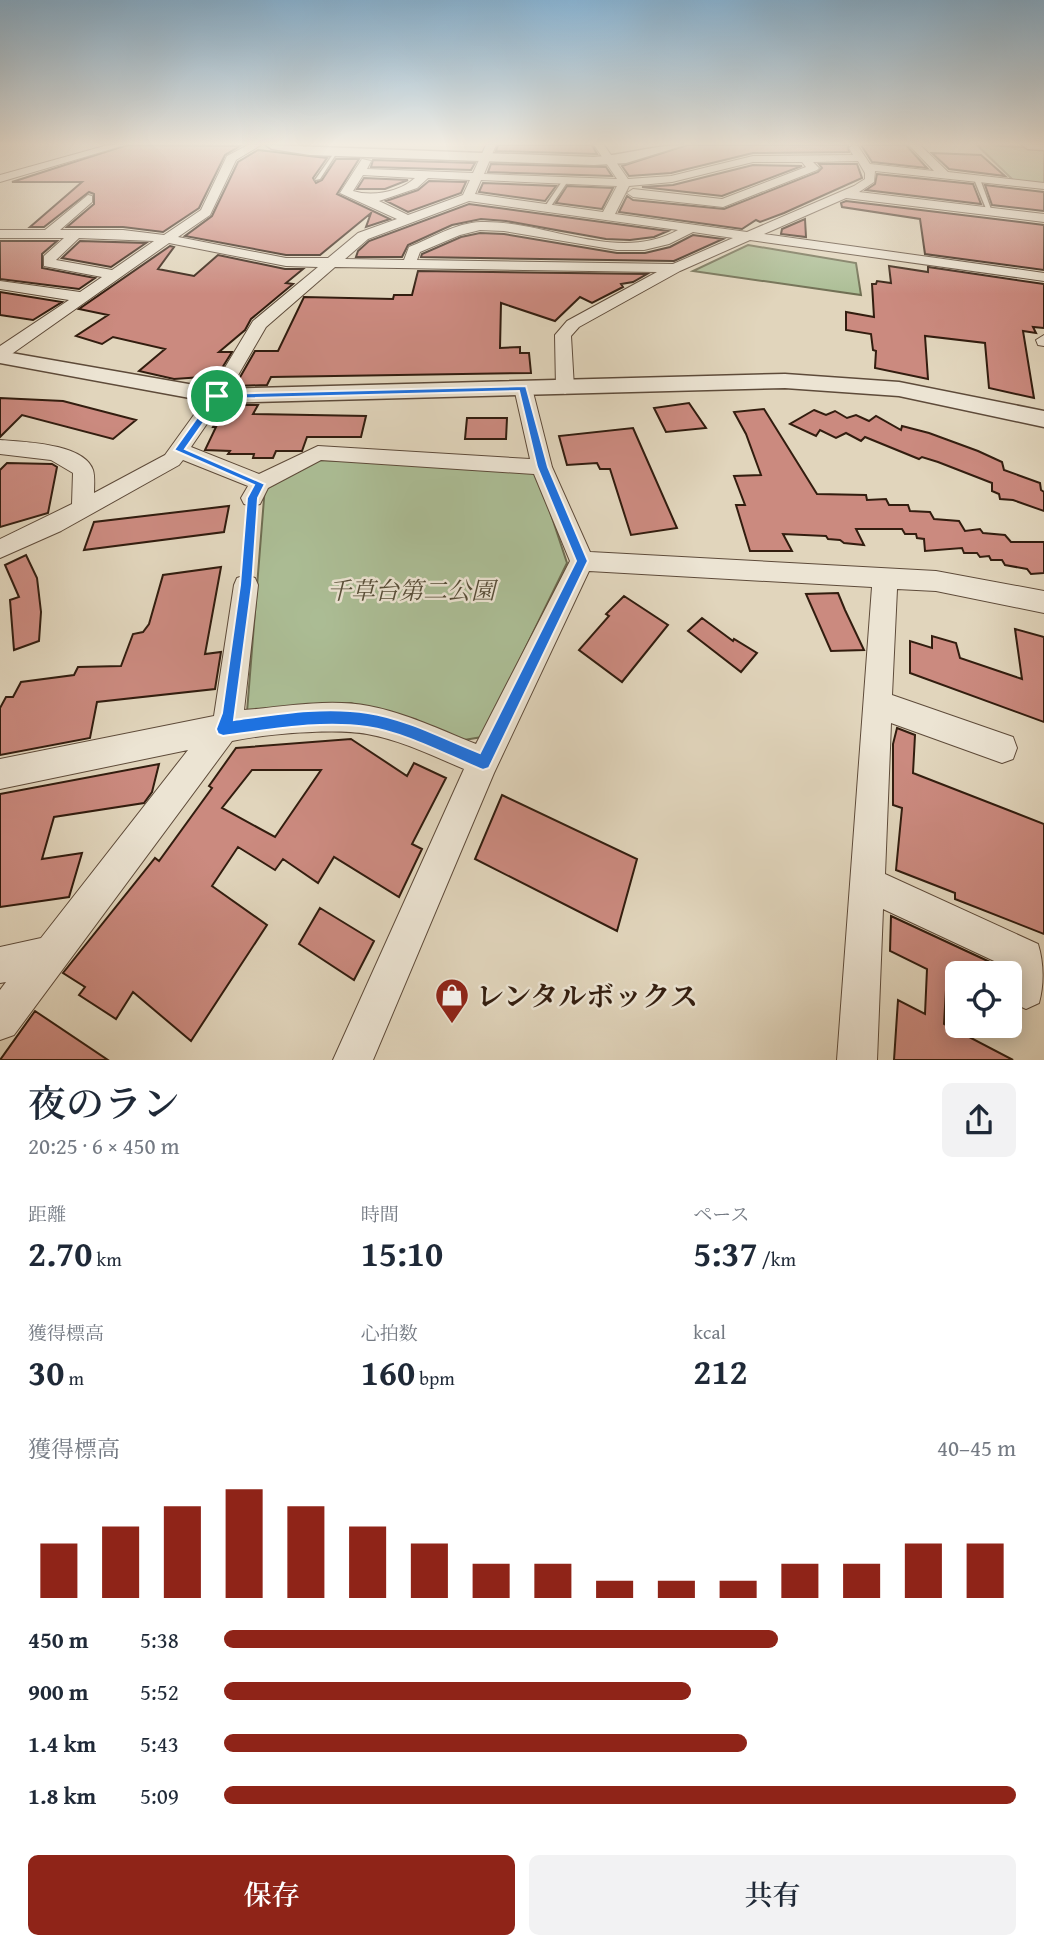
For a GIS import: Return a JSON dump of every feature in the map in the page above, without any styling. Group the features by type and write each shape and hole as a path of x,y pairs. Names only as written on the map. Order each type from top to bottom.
{"street":[{"path":"0,356 206,212 214,194"},
{"path":"348,194 369,200 407,219"},
{"path":"369,200 386,194"},
{"path":"607,216 618,194"},
{"path":"669,194 723,203 755,194"},
{"path":"565,388 563,335 573,324 675,268 751,236 805,205 844,194"},
{"path":"850,194 1044,218"},
{"path":"0,549 53,525 172,460 217,396 259,324 363,236 468,197 1044,277"},
{"path":"48,234 88,198"},
{"path":"504,229 525,205"},
{"path":"409,264 414,250 475,226 612,245 655,244 691,228"},
{"path":"0,234 122,234 168,239 286,262 675,268"},
{"path":"76,234 48,263 116,275"},
{"path":"0,285 80,298"},
{"path":"0,356 217,396 785,381 899,389 1044,419"},
{"path":"352,1060 483,762 582,561 542,467 523,388"},
{"path":"0,447 52,453 75,461 83,471 83,508"},
{"path":"179,450 256,491 318,453 542,467"},
{"path":"582,561 936,581 1044,602"},
{"path":"858,1060 884,578"},
{"path":"0,1021 223,729 229,714 246,585"},
{"path":"878,704 1002,748"},
{"path":"0,774 223,729 305,718 368,720 404,730 483,762"},
{"path":"867,884 1025,957 1026,990"},
{"path":"0,965 50,954"}],"lane":[{"path":"547,208 556,194"},
{"path":"983,194 990,211"}],"path":[{"path":"246,585 256,491"}],"green space":[{"path":"748,245 856,263 861,295 693,271"},
{"name":"千草台第二公園","path":"315,460 535,466 567,563 482,737 464,740 351,703 247,712 265,486"}],"building":[{"path":"68,194 86,194 44,227 30,227"},
{"path":"94,194 206,194 199,208 163,232 123,227 67,227 94,204"},
{"path":"222,194 338,194 390,219 366,227 371,213 320,255 286,255 185,236 212,216"},
{"path":"405,194 457,194 408,212 386,201"},
{"path":"497,194 550,194 545,201"},
{"path":"562,194 610,194 602,209 556,203"},
{"path":"761,194 825,194 760,222 756,220 742,229 619,212 627,196 633,200 724,209"},
{"path":"903,194 977,194 981,204"},
{"path":"988,194 1044,194 1044,211 992,205"},
{"path":"846,201 1044,225 1044,270 925,254 920,219 842,207 841,203"},
{"path":"469,204 668,231 654,237 606,239 481,219 452,225 408,245 402,257 356,257 358,251 369,241"},
{"path":"805,219 806,237 781,234 782,229"},
{"path":"480,233 504,234 617,253 645,253 670,247 693,235 723,239 674,261 421,257 422,254 461,237"},
{"path":"0,241 57,241 42,254 42,268 95,278 79,289 0,279"},
{"path":"80,241 146,243 111,267 62,258"},
{"path":"170,246 174,247 158,269 194,276 218,255 285,269 303,269 286,283 293,284 251,319 245,330 219,352 232,352 217,376 174,379 139,371 165,349 113,337 102,344 76,336 108,315 79,309"},
{"path":"889,266 928,272 928,267 1044,284 1044,328 1033,327 1036,333 1023,331 1034,398 989,388 985,343 925,336 928,379 875,368 876,351 873,350 871,334 846,330 846,312 874,317 872,284 877,281 891,283"},
{"path":"418,271 647,274 633,282 621,284 623,287 592,303 580,297 555,321 501,303 500,348 520,347 520,353 529,353 531,373 271,377 267,385 235,386 255,351 278,351 304,297 393,299 394,295 412,295"},
{"path":"0,292 62,302 33,320 0,315"},
{"path":"0,398 63,401 136,420 113,439 22,415 0,437"},
{"path":"689,403 706,428 666,432 654,408"},
{"path":"224,405 258,405 253,414 366,416 361,437 307,437 302,451 276,451 273,458 253,458 254,454 228,454 230,451 205,450"},
{"path":"764,409 817,494 866,495 867,500 886,499 889,505 908,505 910,511 930,512 934,519 959,521 965,531 980,529 983,533 1005,535 1011,542 1044,542 1044,573 1031,574 1027,569 1005,565 1002,560 991,560 989,556 980,557 977,553 964,553 962,548 925,551 924,539 917,538 916,534 905,534 902,529 856,529 864,545 844,543 826,536 783,534 792,551 750,551 736,505 745,505 734,476 761,475 746,434 734,412"},
{"path":"814,410 826,415 835,411 847,418 856,415 869,421 876,416 901,430 902,426 929,433 978,451 1002,462 1004,470 1040,483 1044,492 1044,511 1013,500 1000,499 999,494 992,491 992,483 938,462 922,457 919,459 865,437 861,441 846,433 836,438 820,430 816,436 790,424"},
{"path":"467,418 507,418 506,439 465,439"},
{"path":"633,428 677,528 631,535 610,469 600,469 597,463 567,465 559,436"},
{"path":"7,463 52,464 57,467 48,513 0,527 0,470"},
{"path":"229,506 224,532 84,550 94,522"},
{"path":"26,555 37,578 41,612 39,641 14,650 10,600 19,597 5,565"},
{"path":"221,567 205,654 221,652 215,689 97,702 90,738 0,755 0,708 6,697 13,697 21,682 74,675 78,667 121,666 133,634 143,632 149,624 163,575"},
{"path":"838,593 864,650 831,651 806,594"},
{"path":"624,596 668,625 622,682 579,650 609,616 606,614"},
{"path":"702,618 733,641 734,639 757,653 741,672 688,631"},
{"path":"1015,629 1044,637 1044,722 910,673 910,641 932,648 932,636 956,643 960,658 1022,679"},
{"path":"897,728 915,735 913,773 1044,824 1044,934 955,899 955,893 896,870 902,808 893,805 893,744"},
{"path":"351,739 407,776 414,763 446,778 412,844 422,849 399,897 334,857 318,883 283,859 275,870 238,847 212,886 267,925 191,1041 133,992 116,1019 79,995 85,987 63,973 155,858 159,861 212,788 209,786 236,748","holes":["252,770 321,770 275,837 222,808"]},
{"path":"159,764 152,792 144,803 54,817 42,859 82,853 69,897 0,907 0,794"},
{"path":"502,795 637,859 617,931 475,859"},
{"path":"320,908 374,941 354,980 299,944"},
{"path":"891,916 988,961 945,961 945,1038 971,1038 1013,1060 894,1060 898,1000 925,1014 927,969 890,951"},
{"path":"35,1011 108,1060 0,1060"}],"place":[{"name":"レンタルボックス","path":"452,1025"}],"route":[{"path":"523,388 542,467 582,561 483,762 404,730 368,720 305,718 223,729 229,714 246,585 252,498 254,490 260,484 179,450 217,396 523,388"}]}
